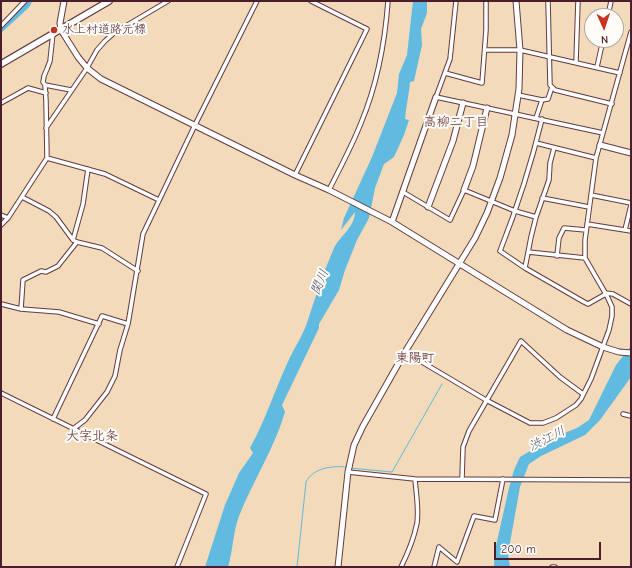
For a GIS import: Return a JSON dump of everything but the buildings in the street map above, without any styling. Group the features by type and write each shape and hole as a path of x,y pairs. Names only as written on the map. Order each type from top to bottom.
{"main road":[{"path":"1,64 109,1"}],"street":[{"path":"1,26 25,1"},
{"path":"64,1 60,23 61,30 78,57 87,68 101,79 390,221 567,330 603,347 619,352 631,353"},
{"path":"46,129 87,68 96,50 114,33 168,1"},
{"path":"73,429 85,420 107,392 114,376 128,324 143,234 257,1"},
{"path":"295,174 367,30 311,1"},
{"path":"329,190 367,109 380,56 388,1"},
{"path":"390,221 403,192 450,59 456,1"},
{"path":"445,73 482,83 485,50 486,1"},
{"path":"338,567 348,472 354,445 363,426 405,352 475,238 492,202 507,154 516,114 520,50 516,1"},
{"path":"548,1 550,85 555,90 612,104"},
{"path":"576,62 578,1"},
{"path":"405,352 486,400 530,423 543,423 576,405 583,394 603,347 612,316 612,307 585,258 585,240 596,158 631,32"},
{"path":"1,225 8,218 47,158 46,92 43,82 50,61 53,33"},
{"path":"597,67 601,48"},
{"path":"485,50 520,50 620,73"},
{"path":"45,85 71,90"},
{"path":"518,95 542,100 548,99 552,87"},
{"path":"1,103 28,88 46,92"},
{"path":"436,97 603,133"},
{"path":"536,118 542,100"},
{"path":"428,206 453,141 463,103"},
{"path":"403,192 450,220 464,190 488,108"},
{"path":"542,119 515,211 500,252 588,304 605,293 613,294 631,304"},
{"path":"536,143 596,158"},
{"path":"600,145 631,153"},
{"path":"525,268 536,217 550,175 550,163 554,148"},
{"path":"47,158 105,174 160,200"},
{"path":"21,308 23,280 40,271 46,272 58,266 75,241 83,204 88,170"},
{"path":"464,190 515,211 536,217"},
{"path":"591,195 631,204 626,230"},
{"path":"22,197 49,211 56,217 75,241 102,248 138,271"},
{"path":"542,198 589,207"},
{"path":"1,215 8,218"},
{"path":"587,224 631,231"},
{"path":"557,256 559,238 564,228 586,230"},
{"path":"528,252 585,258"},
{"path":"1,304 21,308 59,312 99,324"},
{"path":"53,419 102,316 128,324"},
{"path":"462,479 463,447 469,430 521,341 560,377 583,394"},
{"path":"1,393 206,494 177,567"},
{"path":"623,414 631,416"},
{"path":"348,472 415,478 631,480"},
{"path":"401,567 409,550 417,523 415,478"},
{"path":"434,567 439,547 457,562 474,516 495,520 503,479"}],"water":[{"path":"413,1 427,1 427,13 421,29 422,45 414,81 410,82 405,119 409,120 404,135 394,157 384,164 375,188 369,218 357,240 339,290 319,324 319,328 282,405 285,412 280,426 235,528 228,567 205,567 225,505 239,473 253,453 250,448 289,359 305,328 334,248 353,222 355,212 341,230 344,218 372,157 397,93 399,74 407,55"},
{"path":"631,346 631,377 600,420 585,435 541,456 529,464 520,487 508,554 510,567 494,567 495,550 509,488 514,470 520,457 552,438 577,428 589,420 616,365"}],"waterway":[{"path":"1,29 27,5 29,1"},
{"path":"350,468 392,472 442,384"},
{"path":"297,567 306,482 314,473 324,468 347,467"}],"place":[{"name":"水上村道路元標","path":"54,30"}],"district":[{"name":"高柳二丁目","path":"456,122"},
{"name":"東陽町","path":"415,358"},
{"name":"大字北条","path":"92,436"}],"water label":[{"name":"関川","path":"320,282"},
{"name":"渋江川","path":"547,439"}]}
